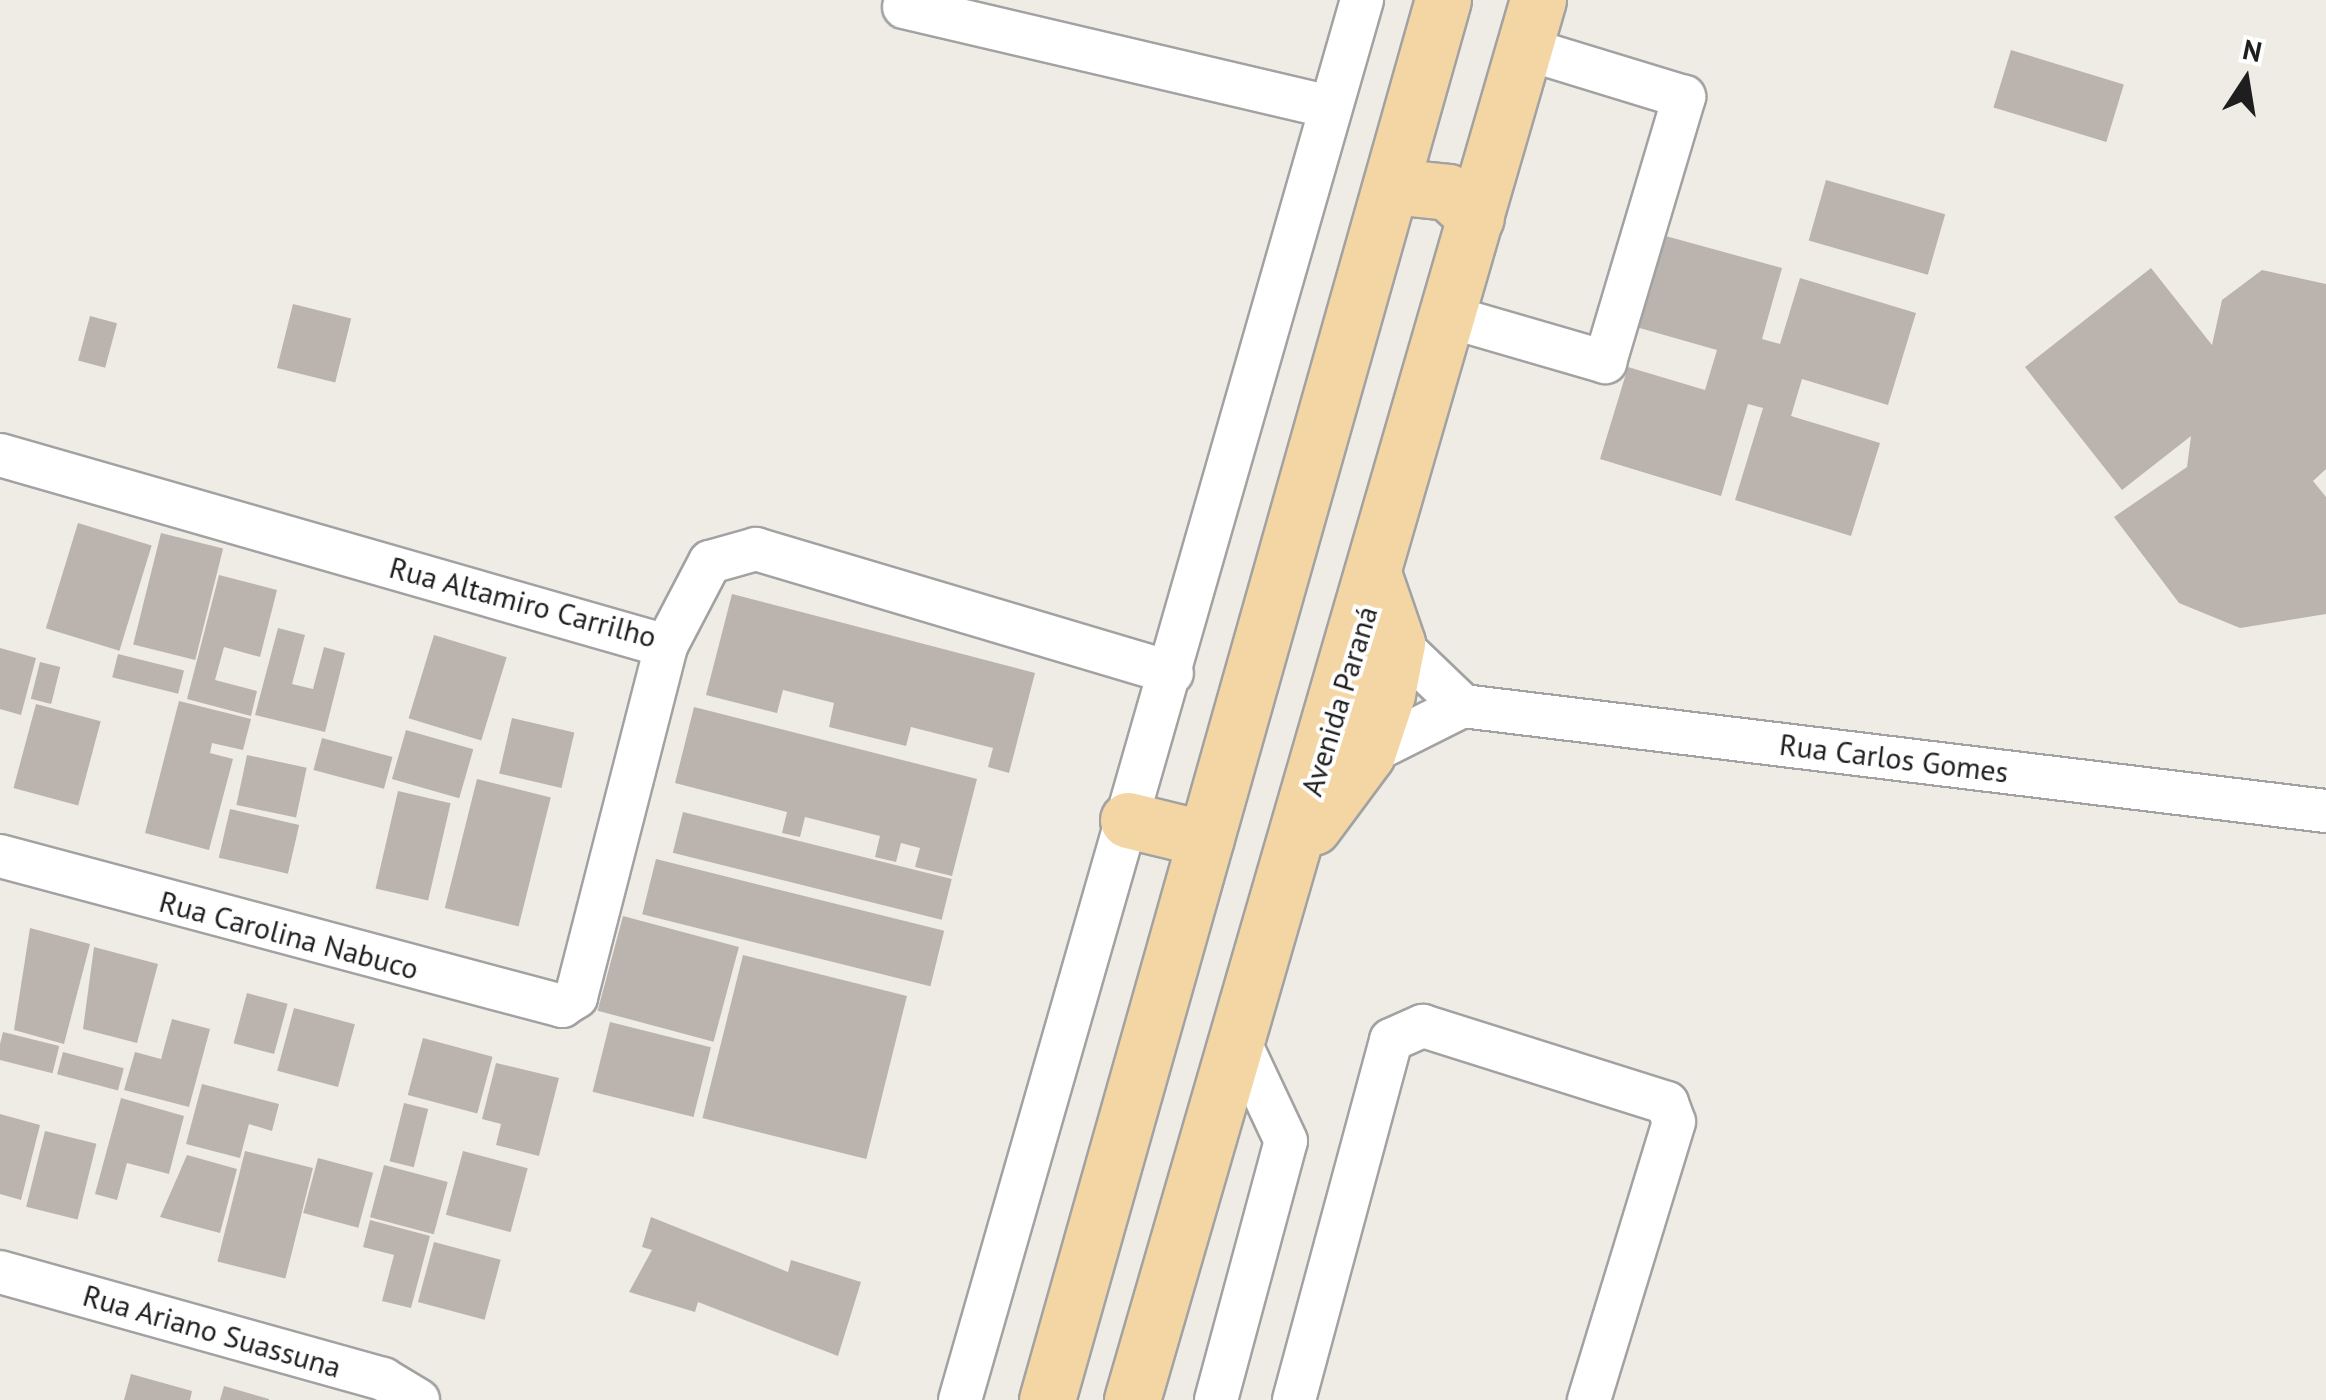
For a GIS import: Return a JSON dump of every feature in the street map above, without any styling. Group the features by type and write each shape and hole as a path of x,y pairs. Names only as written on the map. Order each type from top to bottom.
{"main road":[{"path":"1047,1400 1440,12 1482,52 1531,24"},
{"name":"Avenida Paraná","path":"1132,1400 1292,853 1376,582 1531,24"},
{"path":"1391,186 1448,192 1476,218"},
{"path":"1292,853 1368,754 1398,643 1376,582"},
{"path":"1128,820 1206,840"}],"street":[{"path":"960,1400 1172,673 1362,0"},
{"path":"904,7 1329,107"},
{"path":"1448,316 1605,362 1684,97 1531,24"},
{"name":"Rua Altamiro Carrilho","path":"0,455 666,646 710,562 756,549 1172,673"},
{"path":"1368,754 1463,706 1398,643"},
{"name":"Rua Carolina Nabuco","path":"0,856 548,1006 576,997 666,646"},
{"name":"Rua Carlos Gomes","path":"1463,706 2326,811"},
{"path":"1294,1400 1391,1040 1423,1026 1668,1103 1674,1122 1589,1400"},
{"path":"1216,1400 1286,1141 1238,1038"},
{"name":"Rua Ariano Suassuna","path":"0,1272 383,1379 418,1400"}],"building":[{"path":"2011,50 2124,84 2106,142 1993,107"},
{"path":"1826,180 1945,214 1928,275 1809,241"},
{"path":"1662,235 1782,268 1762,339 1780,344 1800,278 1916,313 1888,405 1802,379 1791,416 1880,443 1851,536 1735,500 1763,408 1748,404 1721,496 1600,459 1628,367 1705,390 1717,350 1636,327"},
{"path":"2151,268 2212,345 2222,300 2262,270 2326,284 2326,469 2313,481 2326,497 2326,614 2240,628 2179,603 2114,517 2187,467 2191,436 2122,490 2025,367"},
{"path":"293,304 351,319 335,383 277,368"},
{"path":"90,316 117,323 105,368 78,360"},
{"path":"78,523 152,546 119,651 46,628"},
{"path":"161,533 223,548 195,660 133,645"},
{"path":"219,575 277,590 260,657 224,647 215,680 257,691 251,716 187,699"},
{"path":"732,594 1035,673 1009,773 988,767 993,748 911,727 906,746 829,727 834,703 783,690 777,713 706,695"},
{"path":"278,628 305,635 292,684 313,689 324,647 345,653 325,732 255,715"},
{"path":"434,635 507,657 481,740 409,718"},
{"path":"0,648 36,658 21,715 0,709"},
{"path":"118,654 184,670 178,694 112,677"},
{"path":"40,662 60,667 51,704 31,699"},
{"path":"179,701 251,719 243,750 212,743 210,753 233,759 209,850 145,833"},
{"path":"36,704 101,721 78,805 13,788"},
{"path":"694,707 977,779 952,876 915,867 920,848 901,843 896,862 875,857 880,836 805,817 800,837 782,833 787,812 675,783"},
{"path":"512,718 574,732 562,788 499,774"},
{"path":"406,730 473,749 459,798 392,779"},
{"path":"322,738 393,757 384,789 313,770"},
{"path":"247,755 307,768 296,818 236,805"},
{"path":"477,779 551,797 519,926 445,908"},
{"path":"398,791 451,803 428,901 376,888"},
{"path":"230,809 299,825 288,874 219,858"},
{"path":"683,812 952,879 942,920 673,853"},
{"path":"656,859 944,931 930,986 642,914"},
{"path":"623,916 739,947 714,1042 598,1011"},
{"path":"30,928 90,944 64,1044 14,1030"},
{"path":"94,947 158,964 137,1043 83,1029"},
{"path":"743,955 907,996 866,1159 702,1118"},
{"path":"247,993 288,1004 274,1054 234,1043"},
{"path":"294,1008 355,1024 338,1087 277,1071"},
{"path":"172,1019 210,1029 189,1107 124,1090 135,1052 161,1059"},
{"path":"610,1022 711,1047 693,1117 593,1092"},
{"path":"3,1032 59,1046 53,1073 0,1060"},
{"path":"423,1038 493,1057 477,1114 408,1095"},
{"path":"63,1052 124,1068 118,1091 57,1074"},
{"path":"496,1063 559,1078 539,1156 496,1145 501,1124 482,1119"},
{"path":"202,1084 279,1104 272,1131 249,1124 240,1158 186,1144"},
{"path":"121,1098 184,1116 169,1174 127,1163 117,1200 95,1194"},
{"path":"404,1103 428,1109 414,1167 389,1161"},
{"path":"0,1114 40,1125 21,1200 0,1194"},
{"path":"45,1131 96,1144 78,1220 26,1207"},
{"path":"245,1151 313,1168 285,1279 217,1262"},
{"path":"463,1151 528,1168 511,1232 446,1215"},
{"path":"187,1155 237,1169 220,1233 160,1217"},
{"path":"318,1158 373,1173 358,1228 303,1213"},
{"path":"384,1165 448,1182 434,1234 370,1217"},
{"path":"651,1217 788,1272 791,1260 861,1282 838,1356 698,1302 695,1312 629,1292 652,1250 642,1247"},
{"path":"370,1220 430,1236 411,1308 382,1301 394,1255 363,1247"},
{"path":"434,1242 501,1260 485,1320 418,1302"},
{"path":"131,1374 192,1391 190,1400 124,1400"},
{"path":"224,1386 269,1399 269,1400 220,1400"}]}
